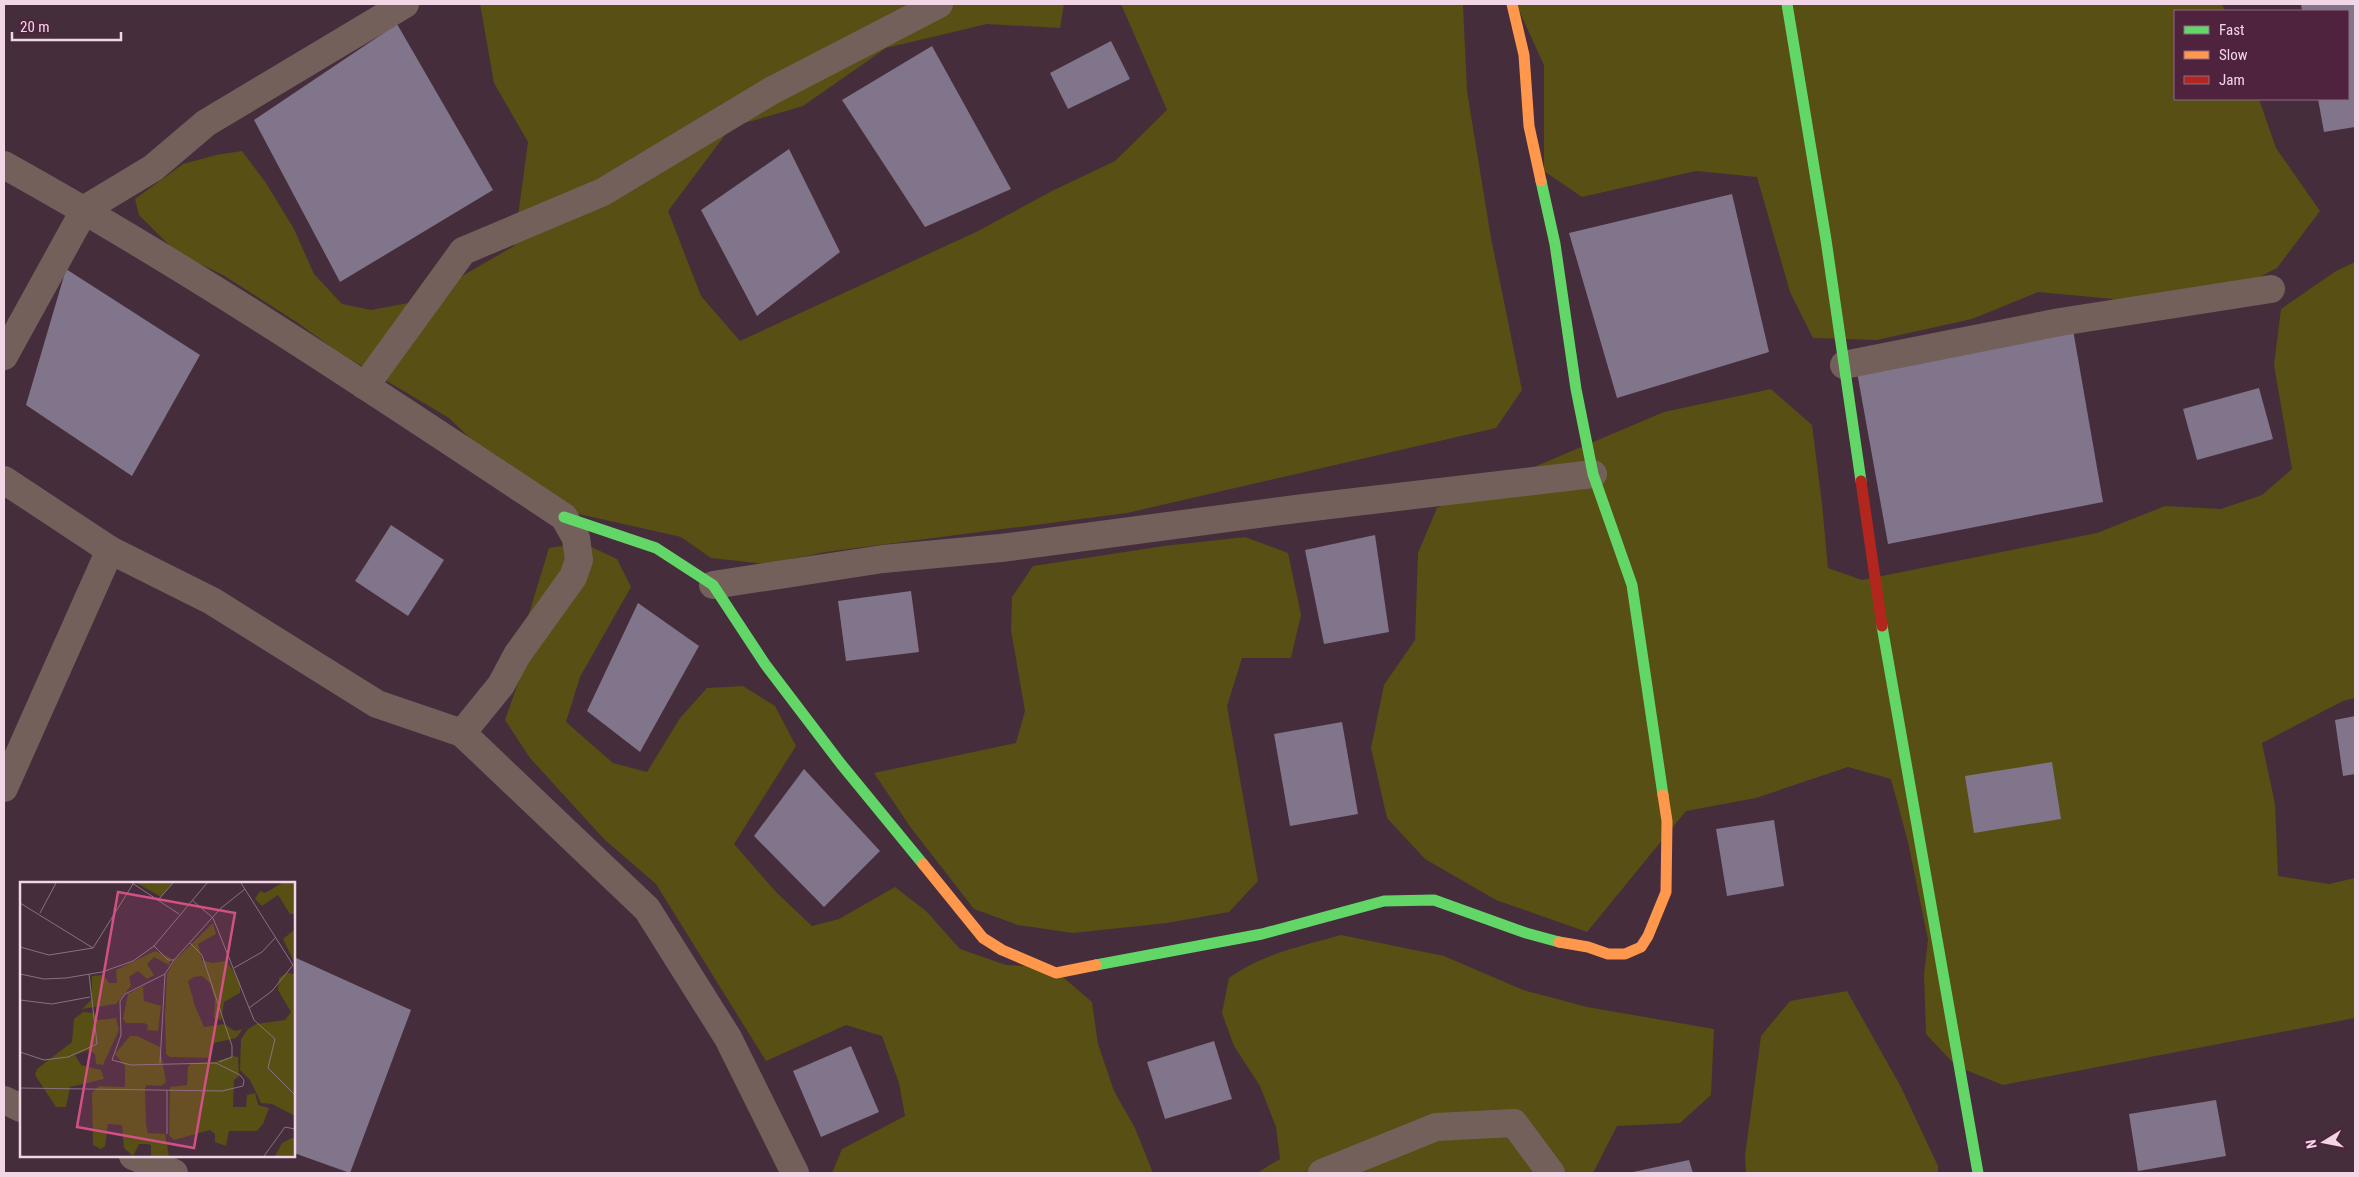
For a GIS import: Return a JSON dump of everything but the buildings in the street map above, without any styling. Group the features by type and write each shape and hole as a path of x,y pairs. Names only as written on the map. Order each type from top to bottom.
{"street":[{"path":"4,356 85,210 153,168 206,123 405,4"},
{"path":"365,386 463,251 603,192 771,91 939,4"},
{"path":"4,165 85,210 284,332 564,517 656,548 713,584 765,664 812,726 949,898 983,938 1002,950 1056,973 1262,934 1384,901 1434,900 1556,942 1588,947 1608,954 1625,954 1641,947 1648,936 1666,892 1668,861 1667,822 1632,585 1593,474 1576,388 1554,244 1529,126 1524,55 1512,4"},
{"path":"1787,4 1826,240 1885,648 1978,1173"},
{"path":"1844,365 2060,322 2271,289"},
{"path":"713,584 883,559 1001,548 1313,507 1593,474"},
{"path":"4,480 110,550 212,601 377,704 462,733 647,910 728,1038 795,1173"},
{"path":"462,733 500,685 517,655 573,577 579,560 576,538 564,517"},
{"path":"5,780 110,550"},
{"path":"4,1100 20,1108"},
{"path":"1322,1173 1436,1127 1514,1123 1551,1173"},
{"path":"134,1157 174,1173"}],"shaded area":[{"path":"480,4 1064,4 1060,28 987,24 886,48 803,106 731,127 668,211 701,296 740,341 978,231 1052,191 1115,161 1167,110 1121,4 1463,4 1467,91 1491,238 1522,390 1496,428 1127,513 826,552 766,564 711,558 681,537 570,512 496,463 449,418 338,352 298,323 223,275 177,253 139,215 135,199 183,164 216,155 242,151 266,183 294,229 314,274 342,304 371,310 419,301 514,246 528,142 494,83"},
{"path":"1516,4 2222,4 2225,10 2174,10 2174,100 2259,100 2276,148 2320,211 2277,268 2235,290 2165,298 2113,299 2038,292 1972,319 1877,340 1813,338 1790,292 1757,177 1696,171 1582,197 1544,171 1544,65"},
{"path":"2355,262 2355,698 2343,701 2262,743 2275,804 2278,876 2329,884 2355,878 2355,1018 2003,1085 1956,1066 1926,1034 1924,974 1928,940 1908,842 1891,779 1848,767 1756,798 1686,811 1587,932 1496,900 1425,859 1387,818 1371,748 1384,685 1415,640 1418,553 1437,508 1664,412 1771,389 1812,425 1828,568 1862,580 2097,533 2165,506 2221,509 2262,495 2292,469 2274,365 2281,309 2336,271"},
{"path":"1245,537 1288,553 1301,615 1291,658 1242,658 1227,706 1258,881 1229,912 1167,923 1073,933 1018,925 974,909 911,828 874,773 1016,743 1025,711 1011,630 1012,597 1033,566 1164,546"},
{"path":"583,543 617,559 631,587 580,677 566,722 613,763 647,772 680,718 707,688 743,686 775,706 796,746 734,844 777,893 812,926 839,919 895,887 926,911 960,949 1006,965 1051,967 1092,1002 1098,1044 1114,1091 1135,1128 1153,1173 832,1173 842,1149 905,1116 899,1083 882,1036 846,1025 766,1061 656,884 604,839 530,758 505,720 524,666 528,617 549,548"},
{"path":"1341,935 1444,956 1523,990 1587,1007 1714,1029 1711,1095 1680,1123 1617,1126 1593,1173 1257,1173 1280,1159 1276,1127 1260,1086 1234,1046 1222,1013 1229,978 1269,957"},
{"path":"1847,991 1901,1087 1938,1166 1938,1173 1746,1173 1745,1156 1761,1036 1790,1001"}],"traffic: fast":[{"path":"1787,4 1826,240 1861,481"},
{"path":"1541,181 1555,244 1576,389 1593,474 1632,585 1663,795"},
{"path":"564,517 656,548 713,585 765,664 841,764 923,864"},
{"path":"1882,626 1978,1173"},
{"path":"1096,965 1262,934 1384,901 1434,900 1526,933 1559,942"}],"traffic: slow":[{"path":"1512,4 1524,55 1529,126 1541,181"},
{"path":"1559,942 1588,947 1608,954 1625,954 1641,947 1648,936 1666,892 1667,821 1663,795"},
{"path":"923,864 983,938 1002,950 1056,973 1096,965"}],"traffic: jam":[{"path":"1861,481 1882,626"}]}
